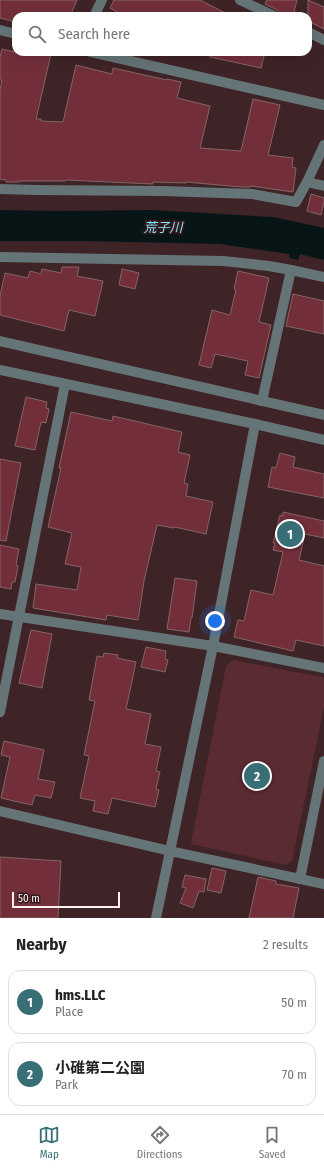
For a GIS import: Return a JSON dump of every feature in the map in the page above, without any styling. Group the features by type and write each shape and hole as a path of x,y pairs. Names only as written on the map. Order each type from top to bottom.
{"street":[{"path":"96,12 102,0"},
{"path":"245,1 266,12"},
{"path":"0,30 12,33"},
{"path":"312,34 324,40"},
{"path":"108,56 324,106"},
{"path":"0,189 163,191 252,194 296,202 324,145"},
{"path":"307,182 324,186"},
{"path":"0,257 223,261 269,266 324,277"},
{"path":"262,400 291,270"},
{"path":"0,341 324,415"},
{"path":"0,370 324,440"},
{"path":"0,712 66,384"},
{"path":"156,918 213,646 255,424"},
{"path":"0,614 213,646 324,668"},
{"path":"300,879 324,761"},
{"path":"0,811 170,851 324,884"}],"shaded area":[{"path":"233,660 322,677 324,679 324,707 292,861 286,865 191,844 226,666"}],"water":[{"name":"荒子川","path":"0,210 152,210 273,217 324,228 324,260 300,254 298,260 290,258 289,254 220,244 0,241"}],"building":[{"path":"0,0 77,0 72,12 12,12 12,21 0,18"},
{"path":"114,0 200,0 223,12 115,12 110,8"},
{"path":"267,0 297,0 294,12 279,12 265,4"},
{"path":"308,0 324,7 324,29 312,23 312,12 308,12"},
{"path":"2,49 12,51 12,56 51,56 36,119 41,119 41,121 63,122 76,65 112,74 113,68 181,82 177,98 210,106 200,148 241,151 253,99 280,105 268,155 293,158 292,167 296,168 293,192 251,186 241,187 186,182 153,182 153,184 66,180 6,182 6,180 0,179 0,90 2,80 0,80 0,57"},
{"path":"210,56 264,56 261,68"},
{"path":"311,194 324,198 321,215 307,211"},
{"path":"62,267 79,267 77,276 103,281 95,316 69,310 64,331 0,315 0,296 5,273 28,278 30,271 41,274 42,269 61,273"},
{"path":"122,269 139,273 135,289 119,285"},
{"path":"238,271 269,278 259,322 271,325 259,378 245,375 248,361 215,354 211,368 199,365 212,310 230,315 236,290 234,289"},
{"path":"293,294 324,301 324,334 286,326"},
{"path":"26,397 47,402 46,408 49,409 46,423 41,422 35,450 15,446"},
{"path":"71,412 112,421 113,416 182,432 178,452 190,455 184,483 188,484 186,496 213,502 206,534 175,527 157,525 144,581 138,620 107,615 106,620 33,608 36,584 77,590 81,567 65,564 72,533 48,527"},
{"path":"280,453 295,457 293,467 324,474 324,498 268,487 272,467 276,468"},
{"path":"0,459 21,463 6,541 0,540"},
{"path":"283,512 324,521 324,538 305,534 299,560 324,566 324,646 296,640 293,651 234,637 238,620 244,621 251,590 273,595 283,552 273,550 275,543 273,543 280,515 283,516"},
{"path":"0,545 19,549 15,582 12,582 11,589 0,587"},
{"path":"175,578 197,581 189,632 167,629"},
{"path":"31,630 52,634 42,688 19,683"},
{"path":"146,647 166,651 165,659 168,660 165,672 141,667"},
{"path":"104,653 118,655 117,658 136,662 126,709 151,714 145,744 161,747 156,771 160,772 156,789 159,790 155,807 112,798 108,814 93,811 95,801 80,798 89,756 84,755 95,701 89,700 97,656 103,657"},
{"path":"4,741 44,750 38,779 55,782 51,798 35,795 32,805 1,798 10,757 1,755"},
{"path":"0,857 61,861 58,918 0,918"},
{"path":"212,868 226,871 221,893 207,890"},
{"path":"185,875 206,879 204,892 199,891 193,908 180,903 186,888 182,887"},
{"path":"258,877 276,881 276,884 299,888 293,918 249,918"}],"place":[{"name":"hms.LLC","path":"290,534"},
{"name":"小碓第二公園","path":"257,776"}]}
